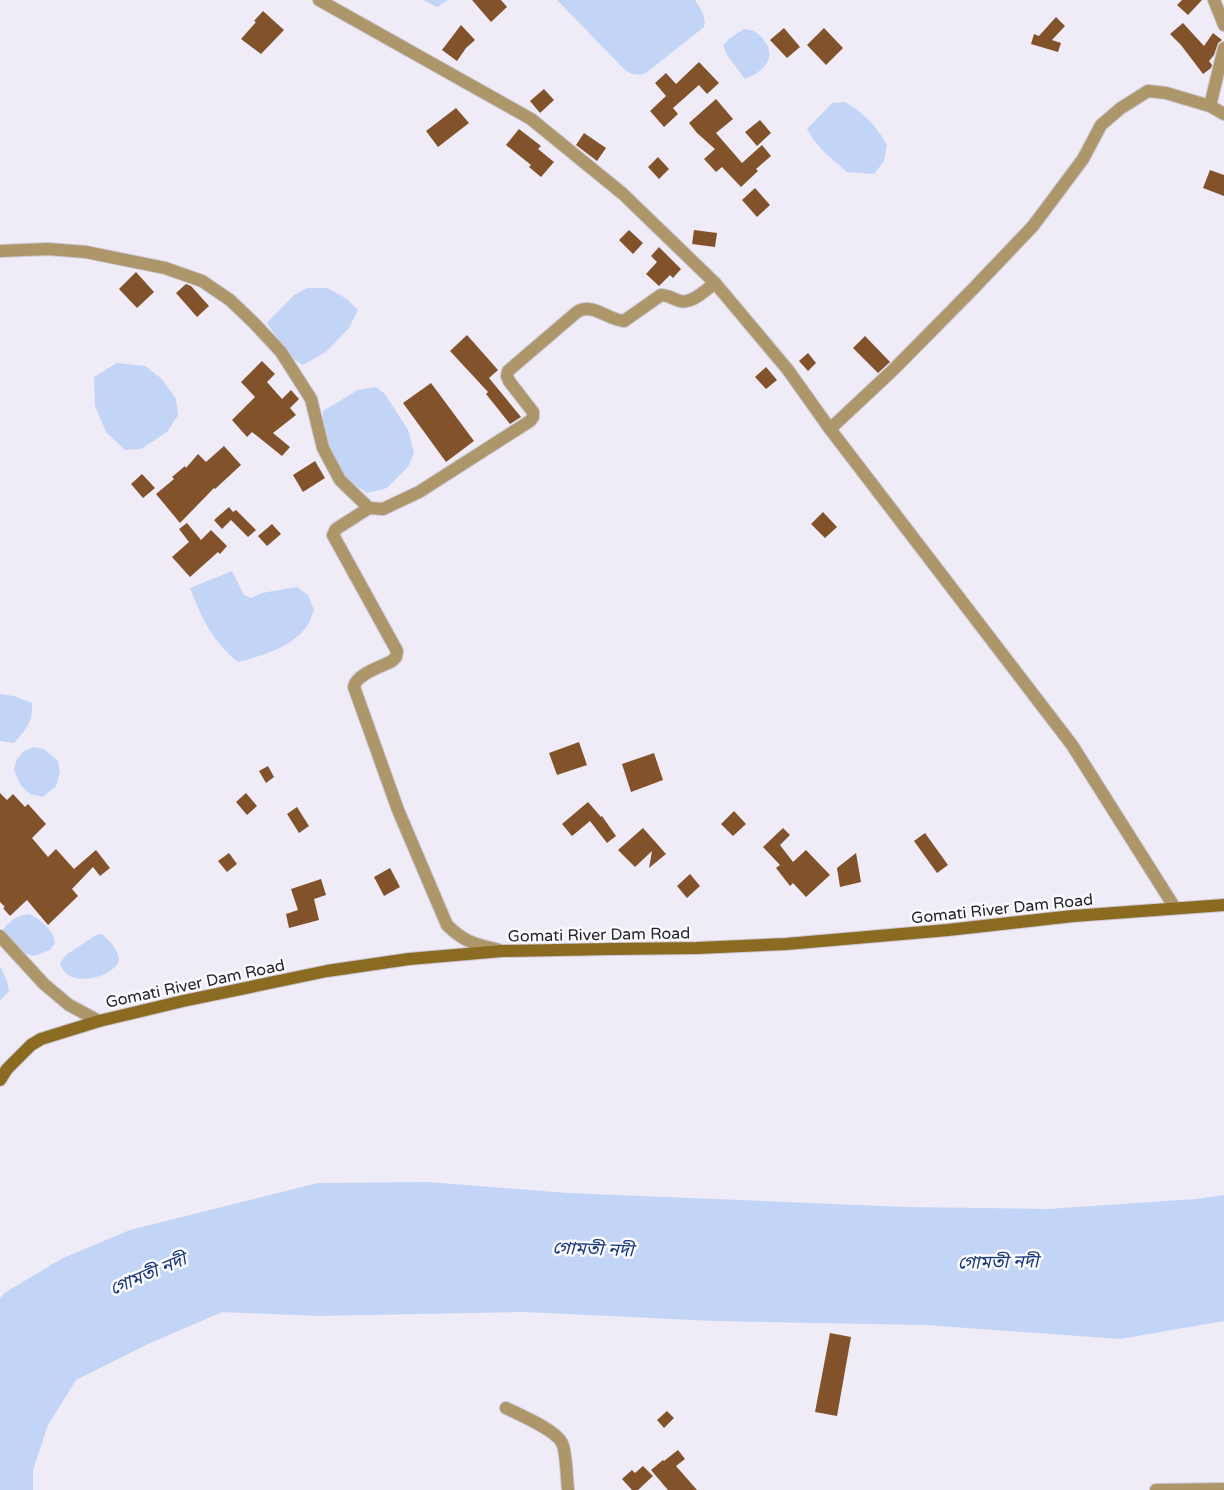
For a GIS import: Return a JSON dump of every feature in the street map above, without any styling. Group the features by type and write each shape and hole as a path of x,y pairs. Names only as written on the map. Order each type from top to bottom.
{"main road":[{"name":"Gomati River Dam Road","path":"0,1080 31,1045 41,1039 99,1021 182,1001 327,971 409,959 502,951 697,948 786,944 948,930 1073,916 1224,904"}],"street":[{"path":"319,0 531,119 623,194 715,283 788,370 830,429 1072,745 1175,908"},
{"path":"1214,0 1224,25"},
{"path":"1210,106 1224,48"},
{"path":"830,429 893,370 1033,226 1083,159 1101,124 1148,91 1166,93 1210,106 1224,114"},
{"path":"0,251 48,249 86,252 165,268 202,281 223,295 255,324 281,352 311,399 323,448 340,480 369,508"},
{"path":"502,951 470,943 457,935 447,925 398,810 354,687 354,681 392,661 396,657 397,651 333,535 336,529 369,508 383,509 419,492 530,421 532,412 509,381 508,371 582,308 588,308 624,321 661,295 666,295 682,302 688,301 715,283"},
{"path":"0,936 44,984 69,1005 99,1021"},
{"path":"506,1408 536,1423 559,1438 564,1445 568,1490"},
{"path":"1156,1490 1224,1489"}],"water":[{"path":"423,0 448,0 437,7"},
{"path":"557,0 695,0 705,19 705,23 704,27 646,73 636,74 625,70"},
{"path":"744,29 760,35 768,47 769,53 769,59 762,69 745,79 727,55 723,45"},
{"path":"845,102 869,120 887,145 884,161 874,174 847,172 825,153 807,129 832,103"},
{"path":"307,288 327,288 347,299 358,310 349,328 327,351 303,365 289,356 267,323 294,295"},
{"path":"117,363 145,366 162,379 176,399 178,415 167,432 141,449 125,450 106,432 95,406 94,377"},
{"path":"376,387 385,394 408,430 414,453 408,467 387,488 367,493 348,480 333,465 323,439 323,411 358,390"},
{"path":"232,571 244,595 251,598 262,593 297,587 308,595 314,610 305,629 289,643 281,647 238,662 222,646 209,628 190,588"},
{"path":"0,694 14,696 32,703 30,721 14,743 0,741"},
{"path":"34,747 44,749 58,761 60,772 56,786 43,797 30,794 21,786 14,770 17,759 24,751"},
{"path":"29,914 46,926 52,934 55,943 50,950 34,956 21,952 1,932 13,920"},
{"path":"102,934 117,951 119,959 114,968 101,975 85,979 71,977 65,972 60,963 66,955 96,935"},
{"path":"0,966 7,981 9,991 0,1001"},
{"name":"গোমতী নদী","path":"428,1182 568,1193 906,1207 1048,1209 1196,1199 1224,1195 1224,1321 1120,1339 925,1325 715,1321 524,1312 319,1316 222,1312 148,1344 76,1380 48,1425 33,1470 33,1490 0,1490 0,1298 6,1292 63,1258 130,1230 318,1183"}],"building":[{"path":"472,0 501,0 507,7 491,22"},
{"path":"1182,0 1202,0 1188,15 1177,5"},
{"path":"263,11 284,30 261,54 241,39"},
{"path":"1056,17 1065,26 1052,40 1061,43 1058,52 1031,44 1034,34 1039,36"},
{"path":"1183,23 1204,46 1213,33 1222,40 1218,43 1214,55 1209,61 1212,65 1211,68 1203,74 1170,34"},
{"path":"461,25 475,40 466,48 457,61 442,50"},
{"path":"784,28 800,47 787,58 770,40"},
{"path":"824,28 843,48 826,65 807,45"},
{"path":"699,62 719,83 707,94 699,85 673,108 678,114 664,127 650,111 666,96 655,83 666,73 676,84"},
{"path":"544,89 554,100 540,113 530,101"},
{"path":"716,99 733,119 716,133 742,163 762,145 771,156 756,169 758,171 741,187 722,167 716,172 704,159 715,149 689,123"},
{"path":"456,108 469,123 438,147 426,131"},
{"path":"760,120 771,133 757,146 745,132"},
{"path":"519,129 541,146 538,149 554,162 541,177 529,167 531,165 506,145"},
{"path":"584,133 606,148 597,161 576,145"},
{"path":"658,157 669,169 659,179 648,167"},
{"path":"1210,170 1224,175 1224,196 1203,188"},
{"path":"755,188 770,205 757,217 742,200"},
{"path":"629,230 643,243 633,254 619,240"},
{"path":"694,230 717,233 715,247 692,244"},
{"path":"659,247 681,269 673,278 670,275 659,286 646,274 657,262 651,256"},
{"path":"136,272 154,292 137,308 119,289"},
{"path":"186,284 191,286 209,306 197,317 176,293"},
{"path":"467,335 498,370 489,378 521,417 510,424 486,394 488,392 450,351"},
{"path":"865,336 890,362 878,373 853,348"},
{"path":"808,353 816,363 808,371 799,361"},
{"path":"262,361 275,374 267,382 282,399 291,390 299,399 290,408 296,415 273,433 290,447 282,456 252,432 247,437 232,420 255,397 241,382"},
{"path":"766,367 777,380 766,389 755,377"},
{"path":"431,383 474,441 446,462 403,403"},
{"path":"224,446 241,465 214,488 180,523 156,494 174,479 172,477 185,466 186,468 198,454 206,462"},
{"path":"315,461 325,478 303,492 293,475"},
{"path":"142,474 155,488 143,498 131,484"},
{"path":"229,507 233,512 236,510 256,530 248,537 231,520 222,529 214,520"},
{"path":"823,512 837,527 825,538 811,524"},
{"path":"187,523 201,540 211,530 227,546 220,554 218,552 190,577 172,557 189,542 179,529"},
{"path":"272,524 281,534 267,546 258,536"},
{"path":"579,742 587,765 557,775 549,753"},
{"path":"654,753 663,780 631,792 622,764"},
{"path":"268,766 274,777 266,783 259,771"},
{"path":"0,793 7,800 13,794 25,807 28,804 46,824 32,838 48,857 56,849 74,869 96,850 110,868 100,876 93,867 72,889 78,896 48,925 27,900 10,916 0,902"},
{"path":"246,793 257,806 247,815 236,802"},
{"path":"588,802 602,816 616,836 607,843 590,821 572,836 562,824"},
{"path":"297,807 309,826 299,833 287,814"},
{"path":"734,811 746,824 733,836 721,824"},
{"path":"643,828 666,854 649,868 652,851 635,867 618,850"},
{"path":"783,828 790,835 780,845 793,862 806,850 830,875 806,897 793,883 790,886 776,868 780,865 763,847"},
{"path":"925,833 948,865 937,873 914,841"},
{"path":"229,853 237,864 227,872 218,861"},
{"path":"856,853 861,882 840,887 837,868"},
{"path":"390,868 400,887 384,896 374,877"},
{"path":"690,874 700,886 687,898 677,886"},
{"path":"321,879 326,895 314,899 319,920 289,928 286,914 298,910 291,889"},
{"path":"830,1333 851,1337 837,1416 815,1412"},
{"path":"667,1411 674,1418 664,1428 657,1420"},
{"path":"678,1450 685,1459 676,1466 697,1490 668,1490 651,1470"},
{"path":"643,1466 653,1476 638,1490 632,1490 622,1479 632,1470 635,1473"}]}
